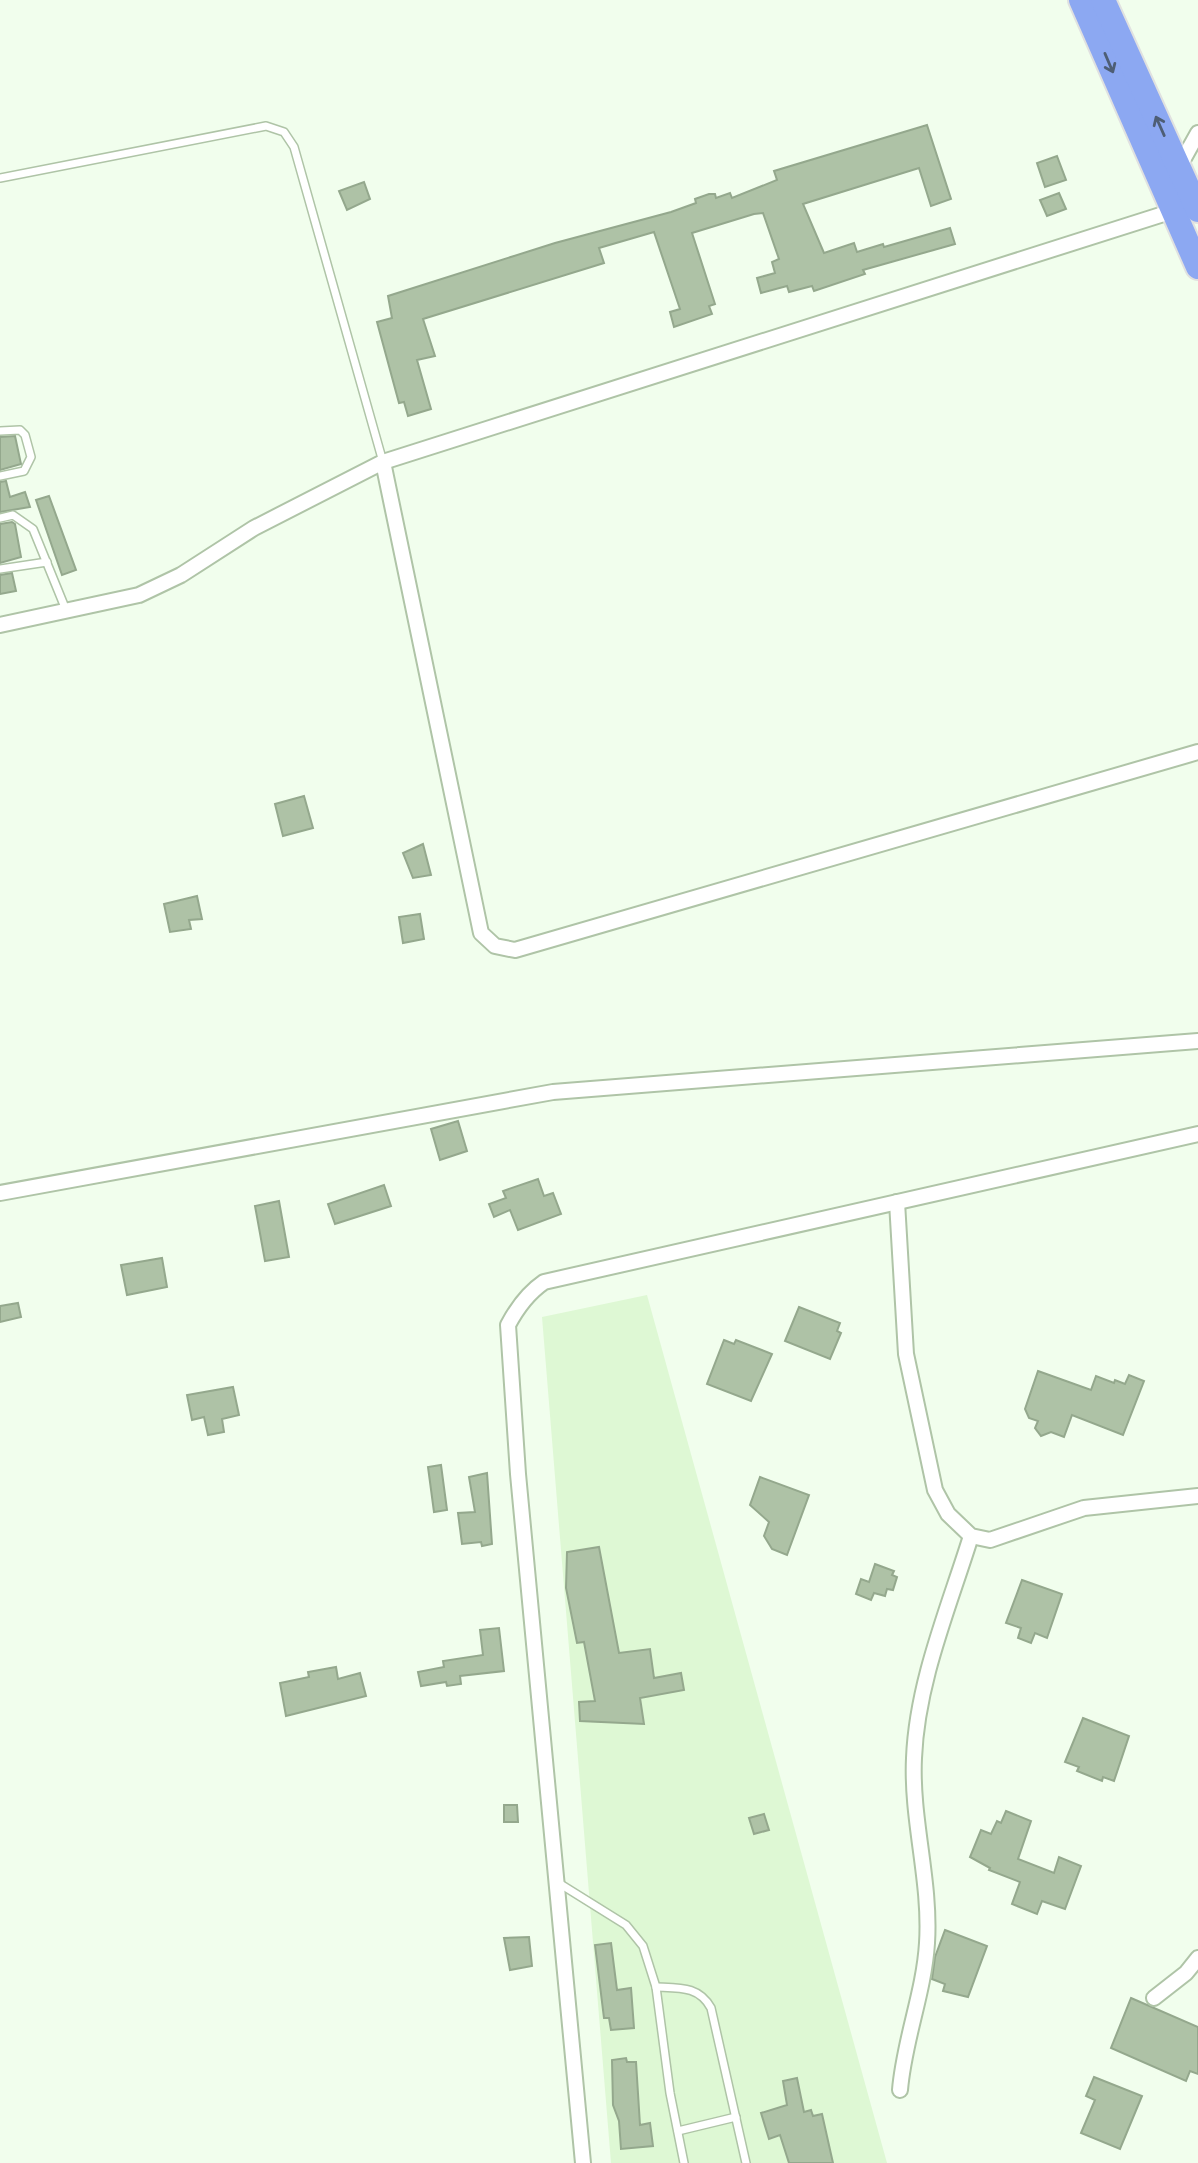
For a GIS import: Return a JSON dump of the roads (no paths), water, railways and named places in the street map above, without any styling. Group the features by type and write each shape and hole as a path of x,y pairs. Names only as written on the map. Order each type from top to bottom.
{"highway":[{"path":"1082,0 1198,267"},
{"path":"1103,0 1198,210"}],"street":[{"path":"1179,167 1198,133"},
{"path":"0,625 67,613 139,595 181,575 254,528 383,462 1173,211"},
{"path":"383,462 481,933 495,946 515,950 1198,752"},
{"path":"0,1193 553,1092 1198,1041"},
{"path":"583,2163 518,1474 508,1325 511,1319 533,1289 544,1282 1198,1134"},
{"path":"897,1202 906,1354 935,1490 948,1514 971,1536 990,1540 1013,1535 1052,1517 1084,1508 1198,1496"},
{"path":"900,2090 902,2059 926,1962 928,1940 928,1901 915,1807 915,1746 933,1655 971,1536"},
{"path":"1154,1998 1186,1973 1198,1958"}],"lane":[{"path":"0,178 266,126 284,132 294,147 383,462"},
{"path":"0,430 20,430 25,435 31,457 24,471 0,476"},
{"path":"0,518 13,515 33,529 67,613"},
{"path":"0,569 47,562"},
{"path":"557,1881 626,1925 643,1946 656,1987 684,2163"},
{"path":"656,1987 693,1990 704,1996 712,2008 746,2163"},
{"path":"678,2131 736,2117"}]}
